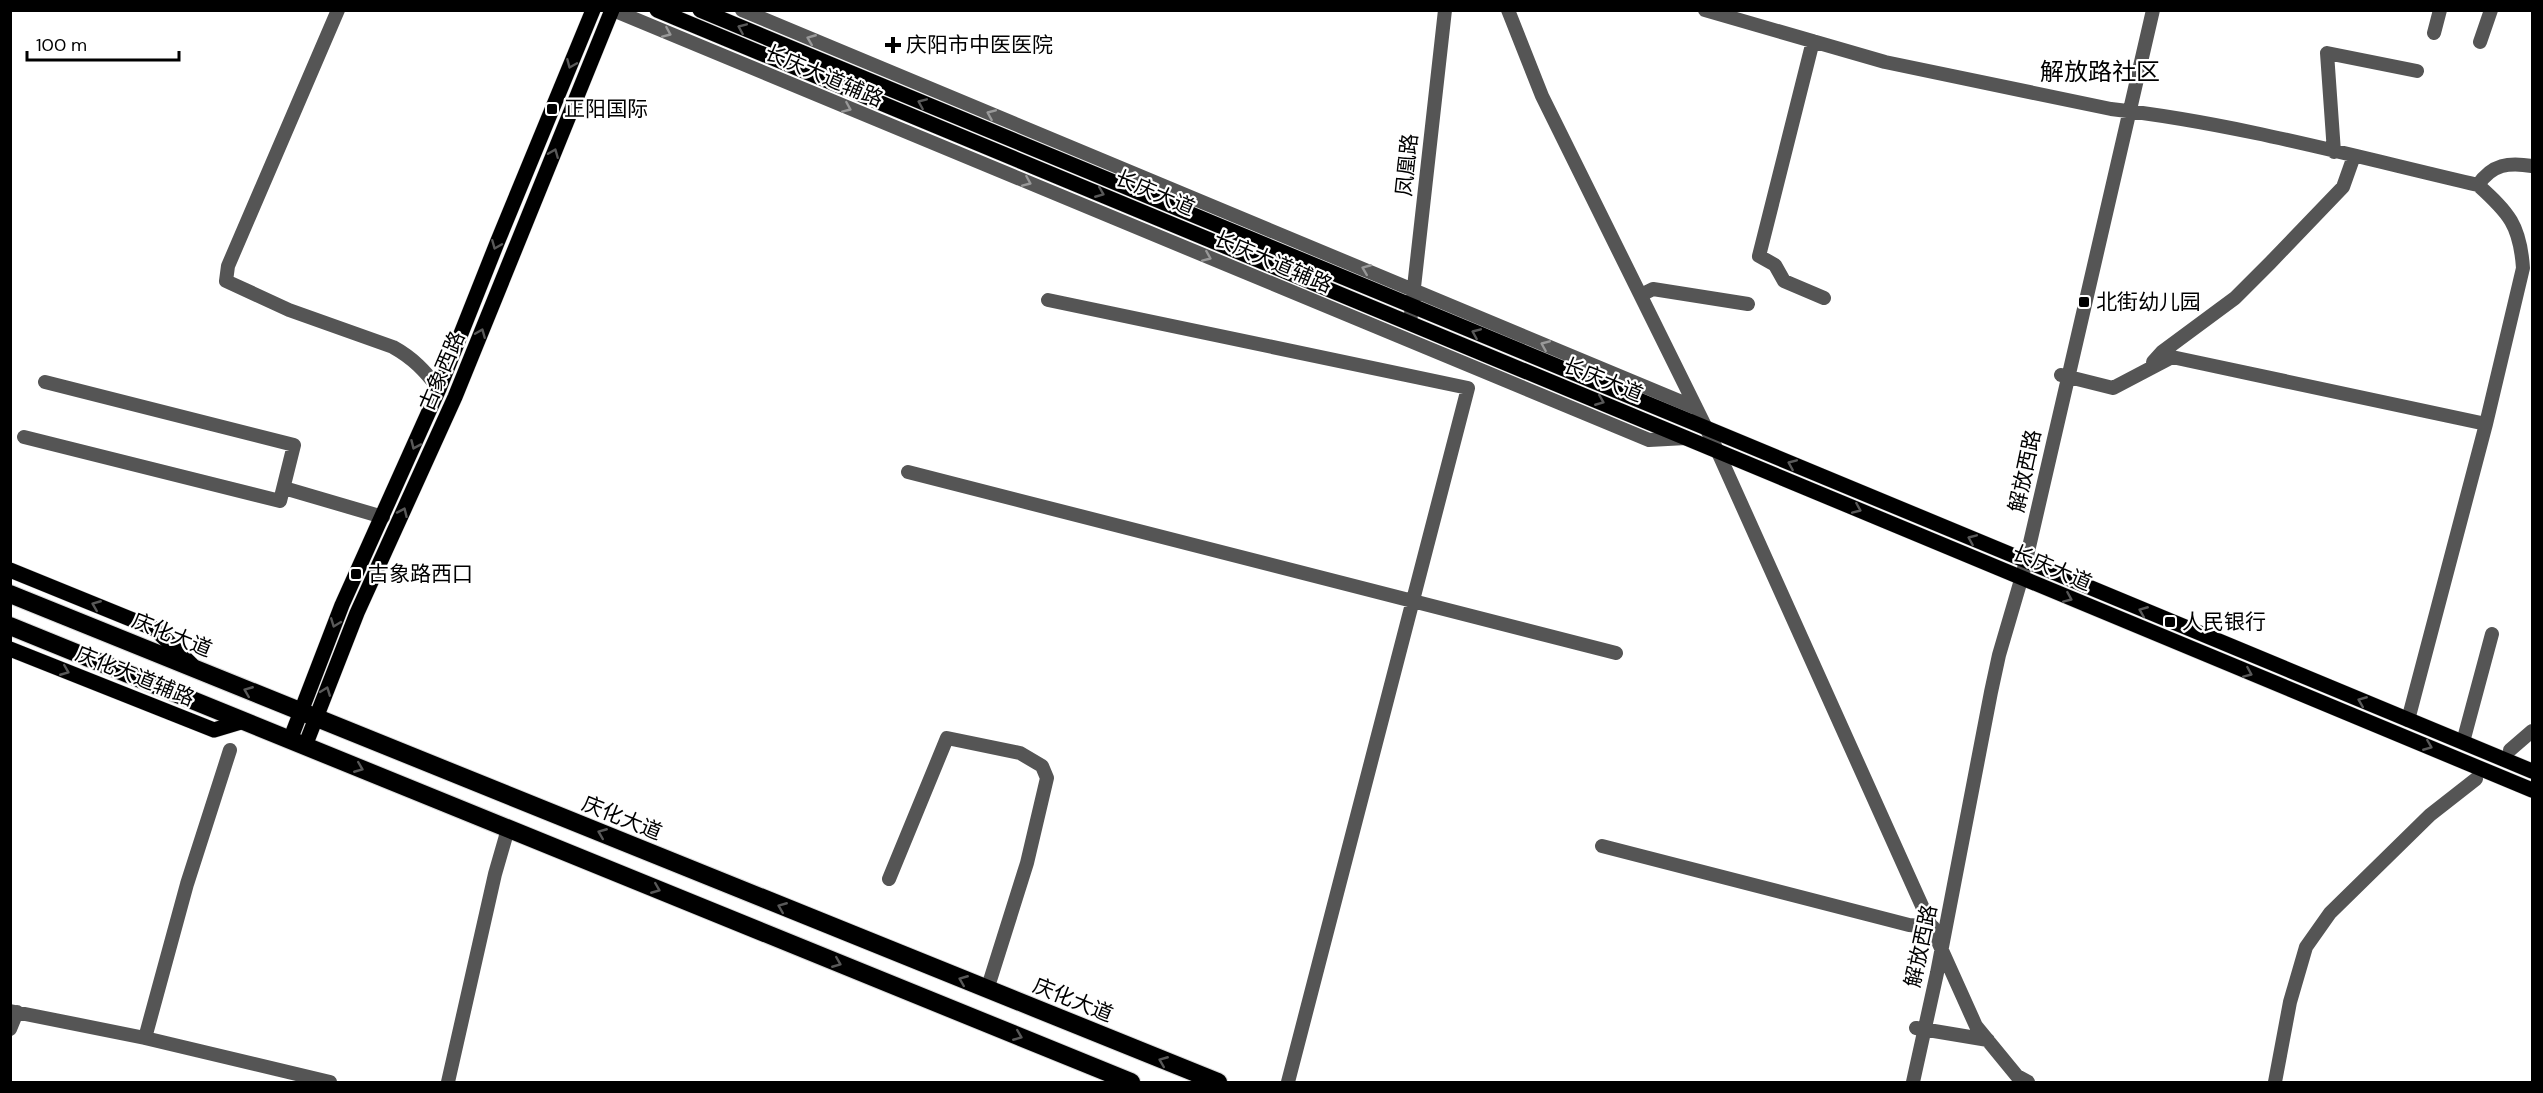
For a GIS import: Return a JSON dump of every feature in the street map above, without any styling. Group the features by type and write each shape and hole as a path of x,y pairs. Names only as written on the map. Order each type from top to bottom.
{"highway":[{"name":"庆化大道","path":"10,594 1218,1083"},
{"path":"10,626 508,829 1110,1079 1131,1083"}],"main road":[{"name":"古象西路","path":"308,716 342,605 439,389 593,10"},
{"name":"古象西路","path":"297,743 455,397 613,10"},
{"name":"长庆大道","path":"657,10 2532,790"},
{"name":"长庆大道","path":"700,10 2532,771"},
{"name":"庆化大道辅路","path":"10,570 155,629 196,670"},
{"name":"庆化大道辅路","path":"10,649 214,730 244,721"}],"street":[{"path":"338,10 228,266 226,281 289,309 393,347 408,355 421,366 439,389"},
{"name":"长庆大道辅路","path":"613,10 1649,440 1688,438"},
{"name":"长庆大道辅路","path":"742,10 1696,408"},
{"name":"凤凰路","path":"1409,288 1436,10"},
{"name":"凤凰路","path":"1405,321 1445,10"},
{"path":"1508,10 1542,96 1717,450 1935,930 1976,1026 2018,1076 2028,1083"},
{"path":"1705,10 1886,62 2256,134 2478,185 2496,201 2512,220 2528,269 2408,720"},
{"name":"解放西路","path":"1904,1083 1942,946 1995,674 2125,110 2144,10"},
{"name":"解放西路","path":"2125,110 2153,10"},
{"path":"2434,33 2440,10"},
{"path":"2480,42 2491,10"},
{"path":"1813,41 1759,256 1775,265 1784,281 1824,298"},
{"path":"2334,152 2327,53 2417,71"},
{"path":"2145,372 2162,352 2235,298 2270,263 2343,187 2354,156"},
{"path":"2478,185 2495,167 2507,164 2532,166"},
{"path":"1641,295 1653,290 1748,304"},
{"path":"1048,300 1468,388 1288,1083"},
{"path":"2063,376 2113,388 2172,357 2486,424"},
{"path":"24,437 280,501 294,445 45,382"},
{"path":"908,472 1616,653"},
{"path":"284,488 382,517"},
{"name":"解放西路","path":"1913,1083 1935,930 1989,662 2018,576"},
{"path":"2463,742 2492,634"},
{"path":"2510,750 2532,731"},
{"path":"889,879 947,738 1020,753 1042,766 1047,778 1027,863 987,990"},
{"path":"146,1038 187,884 230,750"},
{"path":"2275,1083 2290,1002 2306,947 2338,905 2430,815 2476,778"},
{"path":"448,1083 495,874 508,829"},
{"path":"1602,846 1935,930"},
{"path":"10,1029 14,1012 146,1038 330,1083"},
{"path":"1920,1028 1988,1040"}],"place":[{"name":"庆阳市中医医院","path":"893,45"},
{"name":"正阳国际","path":"552,109"},
{"name":"北街幼儿园","path":"2084,302"},
{"name":"古象路西口","path":"356,574"},
{"name":"人民银行","path":"2170,622"}],"district":[{"name":"解放路社区","path":"2100,71"}]}
